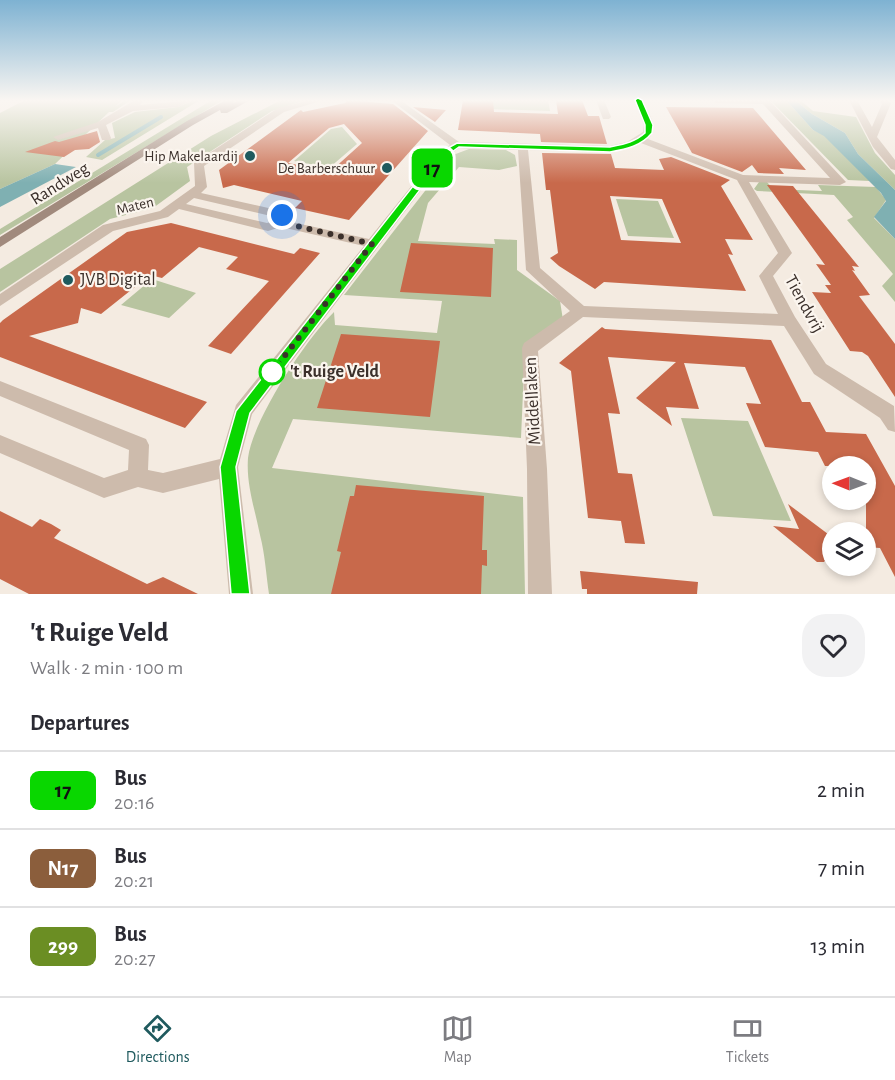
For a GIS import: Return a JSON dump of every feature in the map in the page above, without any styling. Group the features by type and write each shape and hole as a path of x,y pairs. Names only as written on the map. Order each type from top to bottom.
{"main road":[{"name":"Randweg","path":"0,243 183,128"},
{"name":"Randweg","path":"109,176 196,128"}],"street":[{"path":"58,137 89,128"},
{"path":"102,128 106,138"},
{"path":"192,194 201,187 198,165 255,128"},
{"path":"433,128 457,145 610,149 628,146 642,140 648,133 649,128"},
{"path":"642,140 741,178 840,182 790,128"},
{"path":"868,128 895,166"},
{"path":"873,136 877,128"},
{"path":"241,594 228,467 243,411 442,155 457,145"},
{"path":"523,147 533,270 580,310 789,320"},
{"name":"Tiendvrij","path":"741,178 785,253 766,276 789,320 820,369 887,412 895,424"},
{"path":"192,194 282,215 280,222"},
{"name":"Maten","path":"0,301 108,228 164,214 192,194"},
{"path":"177,205 268,227 280,222 372,244"},
{"name":"Middellaken","path":"540,594 537,469 530,348 580,310"},
{"path":"0,388 139,445 138,477"},
{"path":"0,444 104,488 138,477 163,483 228,467"}],"green space":[{"path":"0,128 93,128 55,164 0,189"},
{"path":"113,128 155,128 102,160 86,157 105,140 115,138"},
{"path":"166,128 177,128 0,235 0,229"},
{"path":"227,128 247,128 187,167 190,181 153,208 110,219 0,292 0,269"},
{"path":"343,128 357,144 329,168 294,161 331,129"},
{"path":"797,128 811,128 824,135 870,181 848,180"},
{"path":"836,128 862,128 875,153 895,175 895,190 858,154 845,133"},
{"path":"469,149 506,150 515,155 517,166 499,170 459,167 428,203 418,241 495,244 494,239 517,240 517,270 560,301 563,320 525,346 521,438 293,419 272,468 523,497 525,594 269,594 263,549 248,478 248,458 260,423 282,380 322,324 334,312 335,325 437,333 442,301 344,295 453,155"},
{"path":"759,182 767,182 773,189 822,191 818,185 876,187 886,200 874,218 895,239 895,302 882,286 893,274 847,220 853,217 834,195 757,191 754,189"},
{"path":"616,199 658,201 674,238 628,236"},
{"path":"152,279 196,293 169,318 121,305"},
{"path":"681,418 748,421 791,521 713,516"}],"water":[{"path":"811,128 836,128 845,133 858,154 895,190 895,239 874,217 886,201 881,193 824,136"},
{"path":"55,164 76,167 0,207 0,189"}],"building":[{"path":"277,128 330,128 288,163 331,171 362,143 348,128 424,128 428,131 349,220 295,208 302,201 234,185 223,188 219,170"},
{"path":"458,128 602,128 607,144 541,142 540,134 458,130"},
{"path":"678,128 770,128 806,170 779,168 784,174 758,173 752,165 742,172 692,153"},
{"path":"97,131 100,142 89,149 75,150 64,157 25,152 55,141 59,142"},
{"path":"542,153 611,154 615,168 664,170 659,159 671,157 730,180 721,186 753,240 725,239 733,255 728,254 746,291 604,282 595,289 550,258 558,253 550,190 546,190","holes":["610,196 662,199 681,243 621,240"]},
{"path":"767,185 793,186 859,267 852,266 855,271 852,270 870,295 859,296 895,344 895,397 868,356 862,352 850,351 812,292 831,293 825,285 831,285 816,264 825,265"},
{"path":"171,223 294,254 300,248 320,253 231,354 208,346 269,281 226,269 238,257 199,247 162,278 150,275 101,314 81,308 78,323 29,336 207,402 185,428 0,357 0,323 3,320 127,232"},
{"path":"411,243 493,248 491,297 400,292"},
{"path":"602,327 771,340 802,402 810,402 826,432 866,434 895,486 895,577 880,548 876,548 876,522 866,522 866,510 876,510 876,456 822,456 822,460 818,452 765,447 746,403 761,404 745,367 684,363 699,409 666,407 672,426 636,398 676,362 608,357 620,414 608,413 618,473 632,474 645,544 625,543 621,521 588,518 571,371 559,363"},
{"path":"341,334 440,341 430,417 317,408"},
{"path":"356,485 484,496 482,550 487,550 487,566 482,565 481,594 331,594 341,552 337,551 350,496 354,496"},
{"path":"788,504 822,530 822,562 817,562 773,526 799,529"},
{"path":"0,511 32,527 40,519 51,524 61,530 54,538 147,584 163,577 198,594 29,594 0,579"},
{"path":"580,571 698,582 697,594 587,594 587,589 582,589"}],"waterway":[{"path":"98,155 143,128"}],"bus line":[{"name":"17","path":"241,594 228,467 243,411 442,155 457,145 610,149 628,146 642,140 648,133 649,128"}],"place":[{"name":"Hip Makelaardij","path":"250,156"},
{"name":"De Barberschuur","path":"387,168"},
{"name":"JVB Digital","path":"68,280"},
{"name":"'t Ruige Veld","path":"272,372"}],"route":[{"path":"272,372 372,244 280,222 282,215"}]}
